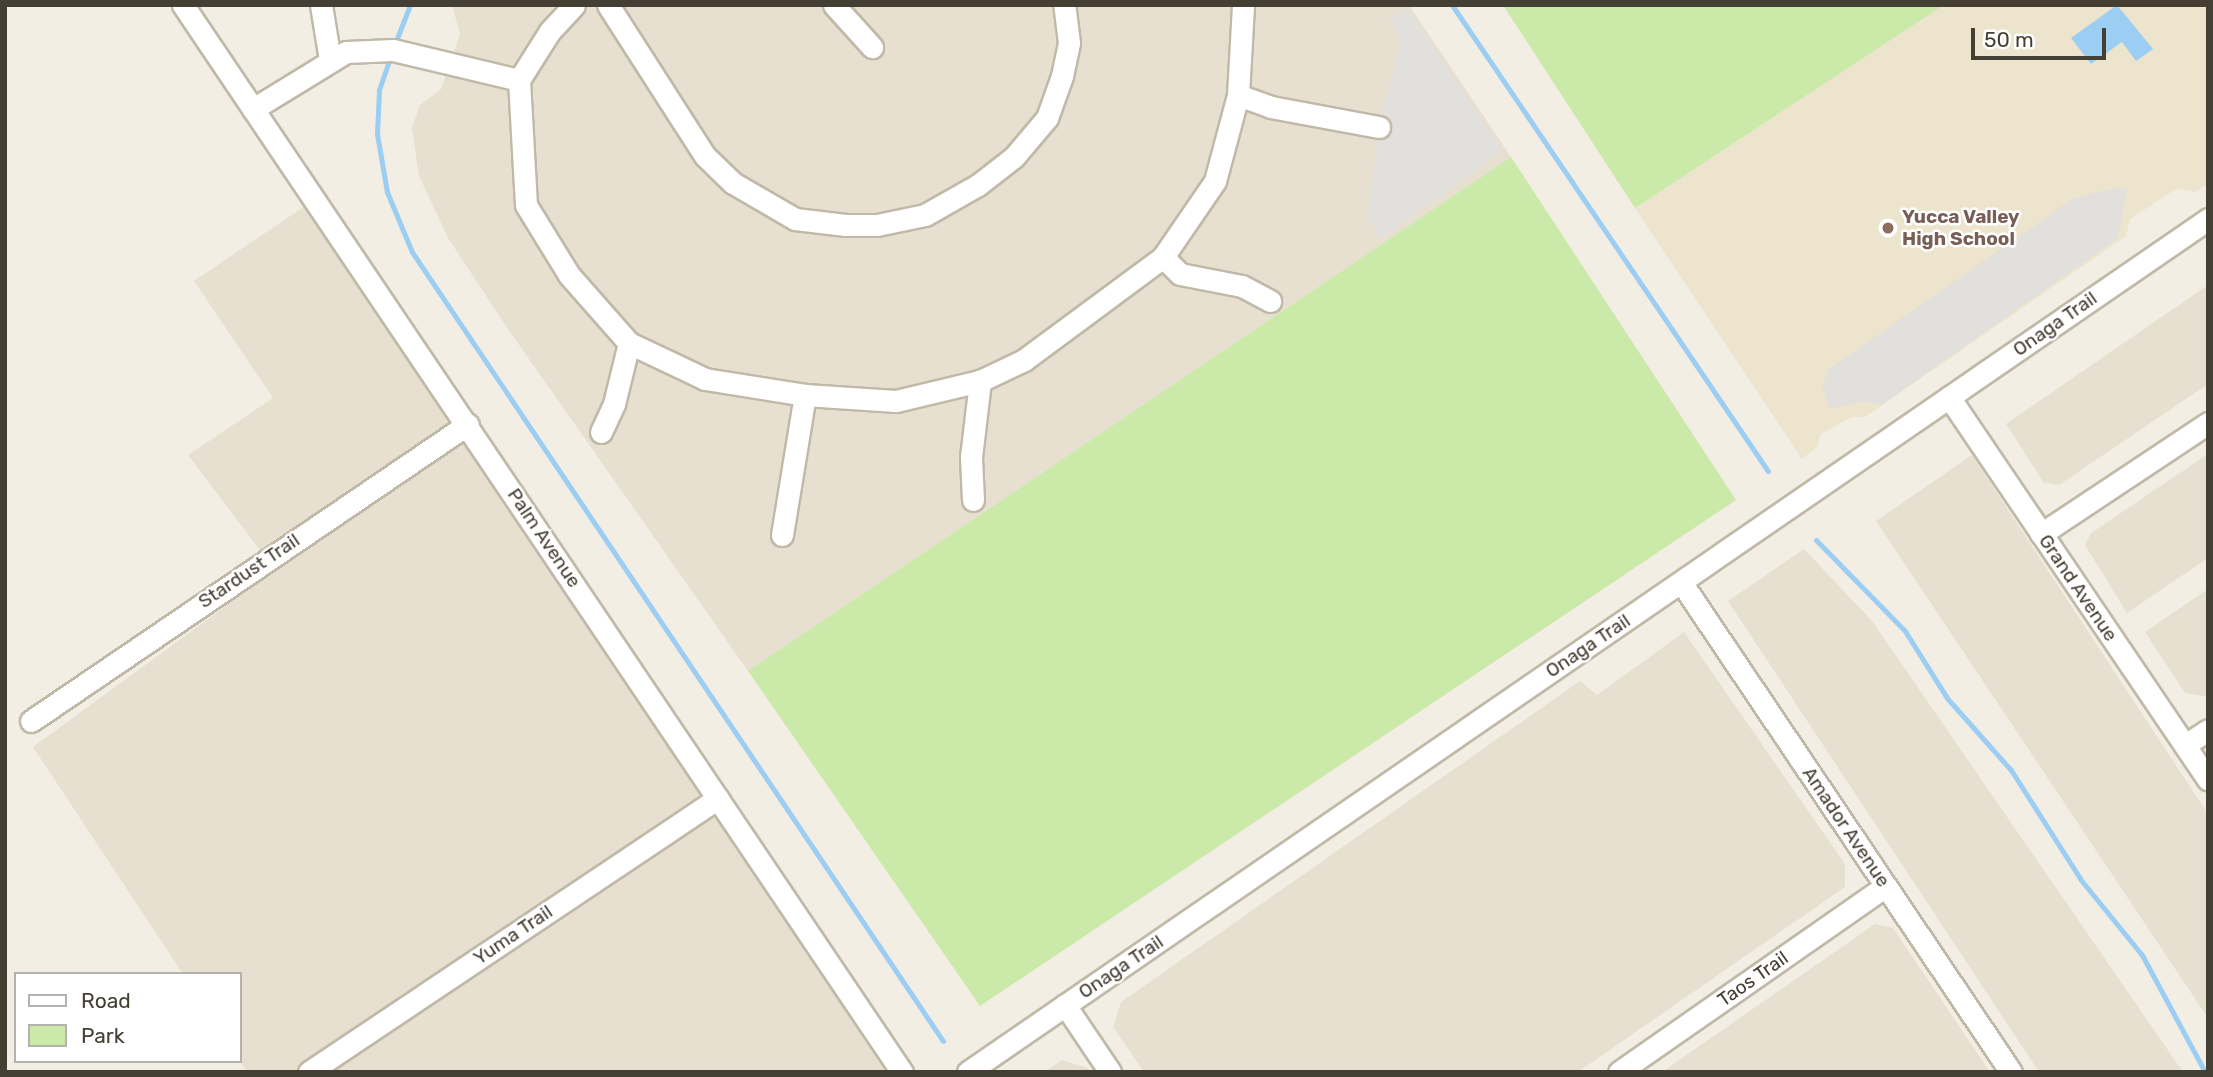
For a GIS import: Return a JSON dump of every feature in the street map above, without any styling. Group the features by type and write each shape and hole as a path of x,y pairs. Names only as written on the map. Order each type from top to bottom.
{"street":[{"name":"Palm Avenue","path":"183,5 468,424 902,1072"},
{"path":"321,5 330,60"},
{"path":"574,5 550,31 519,80 526,205 569,275 629,343 705,379 805,395 896,401 980,381 1024,360 1080,323 1163,257 1215,181 1238,94 1243,5"},
{"path":"608,5 705,156 733,183 795,219 846,225 877,225 925,215 978,185 1014,157 1047,118 1062,76 1069,43 1064,5"},
{"path":"834,5 872,47"},
{"path":"253,109 346,52 393,50 519,80"},
{"path":"1238,94 1272,107 1380,127"},
{"name":"Onaga Trail","path":"968,1072 2208,219"},
{"path":"1163,257 1180,274 1242,286 1270,301"},
{"path":"601,432 614,404 629,343"},
{"path":"973,500 971,457 980,381"},
{"path":"782,536 805,395"},
{"name":"Grand Avenue","path":"1949,397 2208,779"},
{"path":"2041,534 2208,423"},
{"name":"Stardust Trail","path":"31,721 468,424"},
{"name":"Amador Avenue","path":"1682,582 2011,1072"},
{"path":"2185,745 2208,730"},
{"name":"Yuma Trail","path":"309,1072 718,798"},
{"name":"Taos Trail","path":"1619,1072 1886,886"},
{"path":"1065,1005 1110,1072"}],"shaded area":[{"path":"452,5 1409,5 1511,157 748,671 510,332 448,238 419,176 412,128 420,105 441,89 460,34"},
{"name":"Yucca Valley High School","path":"1944,5 2208,5 2208,184 2195,192 2176,189 2130,219 2126,236 1865,417 1852,417 1821,434 1817,447 1802,459 1635,208"},
{"path":"1407,7 1502,151 1380,239 1368,217 1379,127 1401,41 1390,19"},
{"path":"2114,188 2127,189 2118,238 1883,404 1859,402 1830,409 1822,387 1829,369 2074,198"},
{"path":"305,206 891,1072 247,1072 241,1063 242,972 182,972 33,747 275,570 188,455 273,398 194,281"},
{"path":"2208,285 2208,384 2059,485 2044,483 2006,424"},
{"path":"2208,454 2208,558 2127,613 2085,545 2091,533"},
{"path":"1972,455 2208,814 2208,1018 1876,521"},
{"path":"1804,549 1872,621 2183,1072 2039,1072 1728,601"},
{"path":"2208,589 2208,697 2185,693 2145,632"},
{"path":"1684,632 1845,864 1845,887 1578,1072 1144,1072 1113,1027 1121,1002 1580,681 1597,695"},
{"path":"1875,924 1893,928 1990,1072 1662,1072"},
{"path":"1062,1060 1088,1068 1091,1072 1044,1072"}],"green space":[{"path":"1503,5 1944,5 1635,208"},
{"path":"1511,157 1736,500 980,1006 748,671"}],"water":[{"path":"2117,5 2153,49 2136,61 2122,42 2091,64 2071,38"}],"waterway":[{"path":"394,46 410,5"},
{"path":"1452,5 1768,471"},
{"path":"391,55 379,90 377,134 387,192 412,252 943,1041"},
{"path":"1816,540 1905,631 1947,698 2011,770 2081,880 2142,955 2205,1072"}],"place":[{"name":"Yucca Valley High School","path":"1888,228"}]}
